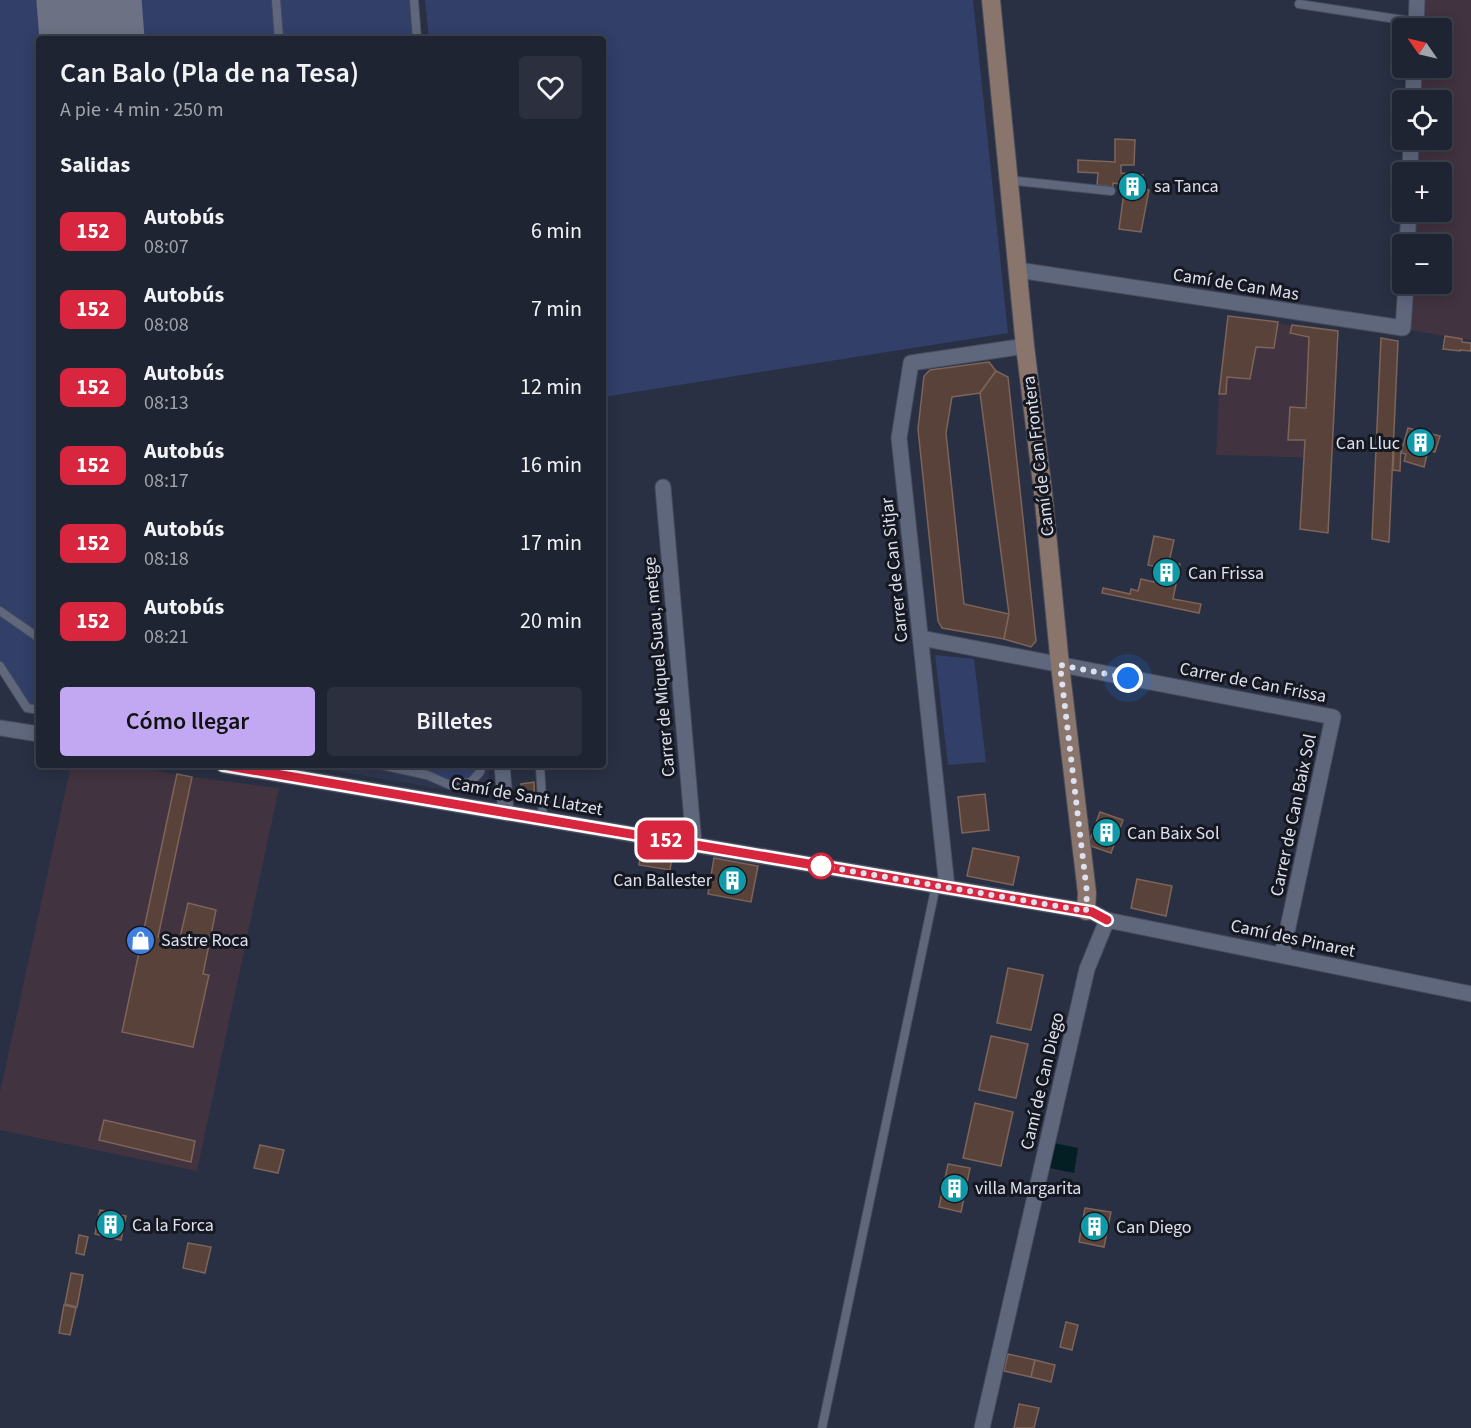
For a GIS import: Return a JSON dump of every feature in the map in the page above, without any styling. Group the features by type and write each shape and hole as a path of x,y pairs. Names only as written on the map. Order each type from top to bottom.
{"street":[{"name":"Camí de Can Frontera","path":"991,0 1025,346 1087,893 1086,911"},
{"path":"1416,18 1417,0"},
{"name":"Camí de Can Mas","path":"1018,270 1403,328 1405,294"},
{"name":"Carrer de Can Sitjar","path":"942,886 921,638 900,438 911,363 1025,346"},
{"name":"Carrer de Miquel Suau, metge","path":"663,487 694,844"},
{"name":"Carrer de Can Frissa","path":"921,638 1333,717"},
{"name":"Carrer de Can Baix Sol","path":"1282,955 1333,717"},
{"path":"0,728 36,734"},
{"name":"Camí de Sant Llatzet","path":"241,768 1092,912 1107,920"},
{"path":"502,768 506,813"},
{"name":"Camí des Pinaret","path":"1107,920 1471,994"},
{"name":"Camí de Can Diego","path":"982,1428 1087,969 1107,920"}],"lane":[{"path":"276,0 279,36"},
{"path":"414,0 417,36"},
{"path":"1299,4 1392,21"},
{"path":"1008,180 1111,191"},
{"path":"0,611 36,636"},
{"path":"0,666 27,708 36,710"},
{"path":"395,768 427,775 450,785 471,782 481,768"},
{"path":"540,768 543,819"},
{"path":"822,1428 942,886"}],"shaded area":[{"path":"0,0 62,0 65,36 36,36 36,710 27,708 0,666"},
{"path":"115,0 412,0 416,36 118,36"},
{"path":"425,0 973,0 1008,333 606,397 606,36 429,36"},
{"path":"1425,0 1471,0 1471,340 1409,330 1411,294 1452,294 1452,234 1414,234 1414,222 1452,222 1452,162 1417,162 1417,150 1452,150 1452,90 1421,90 1421,78 1452,78 1452,18 1424,18"},
{"path":"1228,316 1324,330 1321,458 1216,455 1219,394"},
{"path":"935,655 974,659 986,762 948,765"},
{"name":"Sastre Roca","path":"70,768 140,768 279,788 197,1171 0,1130 0,1092"},
{"path":"318,768 488,768 491,797"},
{"path":"385,768 478,768 471,782 435,778"},
{"path":"1054,1143 1078,1148 1074,1173 1049,1168"}],"building":[{"name":"sa Tanca","path":"1115,139 1135,140 1134,165 1121,165 1121,173 1143,175 1140,189 1149,190 1141,232 1119,229 1125,185 1113,183 1113,187 1097,185 1098,173 1078,172 1078,160 1115,162"},
{"path":"1228,316 1278,322 1274,348 1256,347 1250,379 1227,377 1226,394 1219,394"},
{"path":"1292,325 1338,331 1328,533 1300,529 1305,440 1288,440 1290,407 1306,408 1309,337 1290,333"},
{"path":"1445,336 1471,343 1471,351 1443,349"},
{"path":"1381,338 1398,341 1389,542 1372,539"},
{"path":"989,362 996,371 980,393 952,397 946,433 964,604 1009,614 1004,639 942,628 938,621 918,429 924,376 930,370"},
{"path":"996,371 1008,377 1036,641 1031,647 1004,639 1009,614 980,393"},
{"name":"Can Lluc","path":"1408,428 1440,436 1435,452 1428,450 1424,467 1404,461 1406,454 1401,453"},
{"path":"1394,447 1401,447 1400,471 1393,470"},
{"name":"Can Frissa","path":"1154,536 1174,540 1169,562 1180,564 1173,599 1201,604 1199,613 1102,593 1103,588 1130,594 1131,589 1138,591 1141,579 1154,582 1157,567 1148,565"},
{"path":"177,774 192,777 158,937 179,942 188,903 216,910 203,974 209,975 193,1047 122,1032"},
{"path":"534,782 535,804 522,801 521,784"},
{"path":"985,794 989,830 962,833 958,797"},
{"name":"Can Baix Sol","path":"1100,812 1123,820 1111,853 1088,845"},
{"path":"642,845 673,851 670,870 639,865"},
{"path":"973,848 1019,857 1013,885 967,876"},
{"name":"Can Ballester","path":"714,858 758,866 751,902 708,894"},
{"path":"1137,879 1172,886 1166,916 1131,908"},
{"path":"1008,968 1043,975 1031,1030 997,1023"},
{"path":"991,1036 1028,1044 1016,1098 979,1090"},
{"path":"975,1103 1013,1112 1001,1166 963,1158"},
{"path":"104,1120 195,1141 191,1162 99,1140"},
{"path":"260,1145 284,1150 278,1173 254,1168"},
{"name":"villa Margarita","path":"948,1164 970,1168 961,1212 939,1207"},
{"name":"Can Diego","path":"1085,1208 1111,1212 1104,1247 1079,1242"},
{"name":"Ca la Forca","path":"100,1210 126,1216 121,1240 95,1234"},
{"path":"79,1235 88,1237 84,1255 76,1253"},
{"path":"188,1243 211,1247 205,1273 183,1268"},
{"path":"71,1273 83,1275 77,1307 65,1304"},
{"path":"64,1305 76,1308 70,1335 59,1333"},
{"path":"1066,1322 1078,1325 1072,1350 1060,1347"},
{"path":"1008,1354 1035,1360 1031,1377 1004,1371"},
{"path":"1035,1360 1055,1365 1051,1382 1031,1377"},
{"path":"1019,1404 1039,1408 1034,1428 1014,1428"}],"runway":[{"path":"89,0 92,36"}],"bus line":[{"name":"152","path":"241,768 1092,912 1107,920"}],"place":[{"name":"sa Tanca","path":"1133,186"},
{"name":"Can Lluc","path":"1421,443"},
{"name":"Can Frissa","path":"1167,573"},
{"name":"Can Baix Sol","path":"1106,833"},
{"name":"Can Ballester","path":"733,880"},
{"name":"Sastre Roca","path":"140,940"},
{"name":"villa Margarita","path":"954,1188"},
{"name":"Ca la Forca","path":"111,1225"},
{"name":"Can Diego","path":"1095,1227"}],"route":[{"path":"821,866 1086,911 1087,893 1060,665 1128,678"}]}
